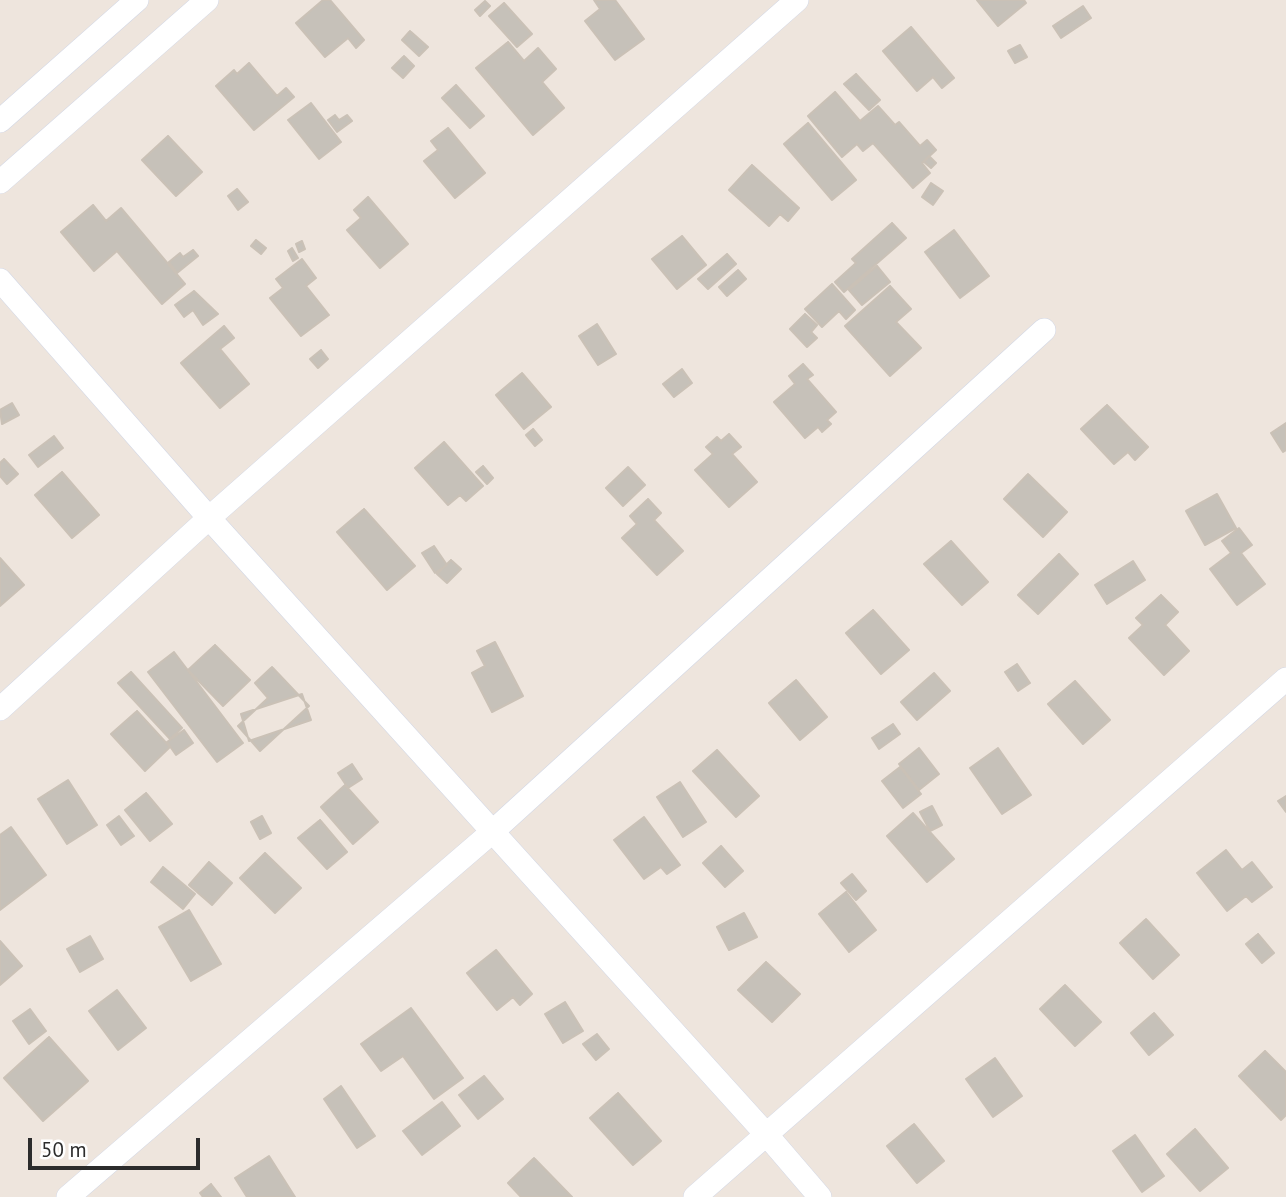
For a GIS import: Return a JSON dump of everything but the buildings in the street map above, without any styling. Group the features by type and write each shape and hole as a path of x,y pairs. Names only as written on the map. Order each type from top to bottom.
{"street":[{"path":"0,121 137,0"},
{"path":"0,182 206,0"},
{"path":"0,709 209,518 797,0"},
{"path":"0,280 209,518 820,1197"},
{"path":"68,1197 491,833 1044,330"},
{"path":"695,1197 1286,679"}]}
